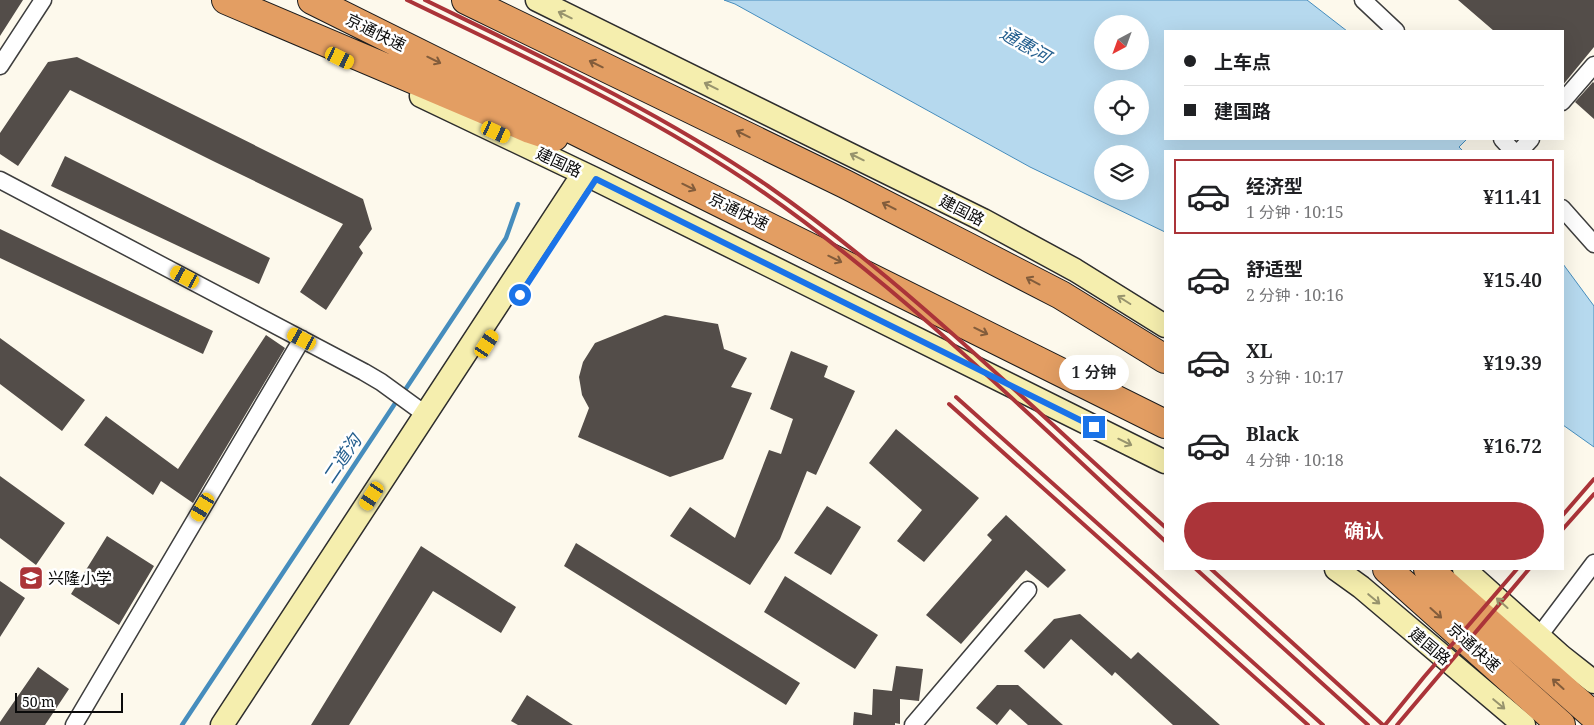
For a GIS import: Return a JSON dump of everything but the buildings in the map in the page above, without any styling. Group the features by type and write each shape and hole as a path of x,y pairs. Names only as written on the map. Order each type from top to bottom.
{"highway":[{"path":"226,0 530,129 663,174"},
{"name":"京通快速","path":"312,0 1164,424"},
{"path":"466,0 845,184 1060,295 1164,358"},
{"path":"480,0 528,31"},
{"name":"京通快速","path":"1388,570 1560,725"},
{"name":"京通快速","path":"1429,570 1594,716"}],"main road":[{"name":"建国路","path":"219,0 589,176 1164,462"},
{"name":"建国路","path":"537,0 983,220 1075,270 1164,325"},
{"path":"222,725 418,409 589,176"},
{"path":"239,725 589,176"},
{"path":"1060,295 1164,338"},
{"name":"建国路","path":"1337,570 1524,725"},
{"path":"1465,570 1561,656 1594,682"}],"street":[{"path":"0,66 43,0"},
{"path":"1363,0 1395,30"},
{"path":"1564,100 1594,66"},
{"path":"1503,140 1513,150"},
{"path":"1521,150 1530,140"},
{"path":"0,180 381,382 418,409"},
{"path":"1564,210 1594,244"},
{"path":"74,725 302,339"},
{"path":"1539,636 1594,563"},
{"path":"913,725 1028,590"}],"water":[{"name":"通惠河","path":"724,0 1307,0 1346,30 1164,30 1164,140 1466,140 1459,147 1462,150 1164,150 1164,232 1099,200 1149,200 1149,145 1094,145 1094,198 1030,167 735,4"},
{"path":"1564,265 1594,306 1594,447 1564,426"}],"waterway":[{"name":"二道沟","path":"403,393 506,238 518,204"},
{"name":"二道沟","path":"182,725 398,399"}],"railway":[{"path":"407,0 544,66 634,113 721,164 763,192 817,231 920,316 1164,540"},
{"path":"425,0 556,64 643,110 727,159 768,186 872,265 922,307 1164,526"},
{"path":"956,397 1323,725"},
{"path":"949,404 1308,725"},
{"path":"1564,514 1594,479"},
{"path":"1564,528 1594,494"},
{"path":"1197,570 1368,725"},
{"path":"1212,570 1383,725"},
{"path":"1385,725 1516,570"},
{"path":"1397,725 1528,570"}],"place":[{"name":"兴隆小学","path":"31,578"}],"route":[{"path":"520,295 596,179 1094,427"}]}
